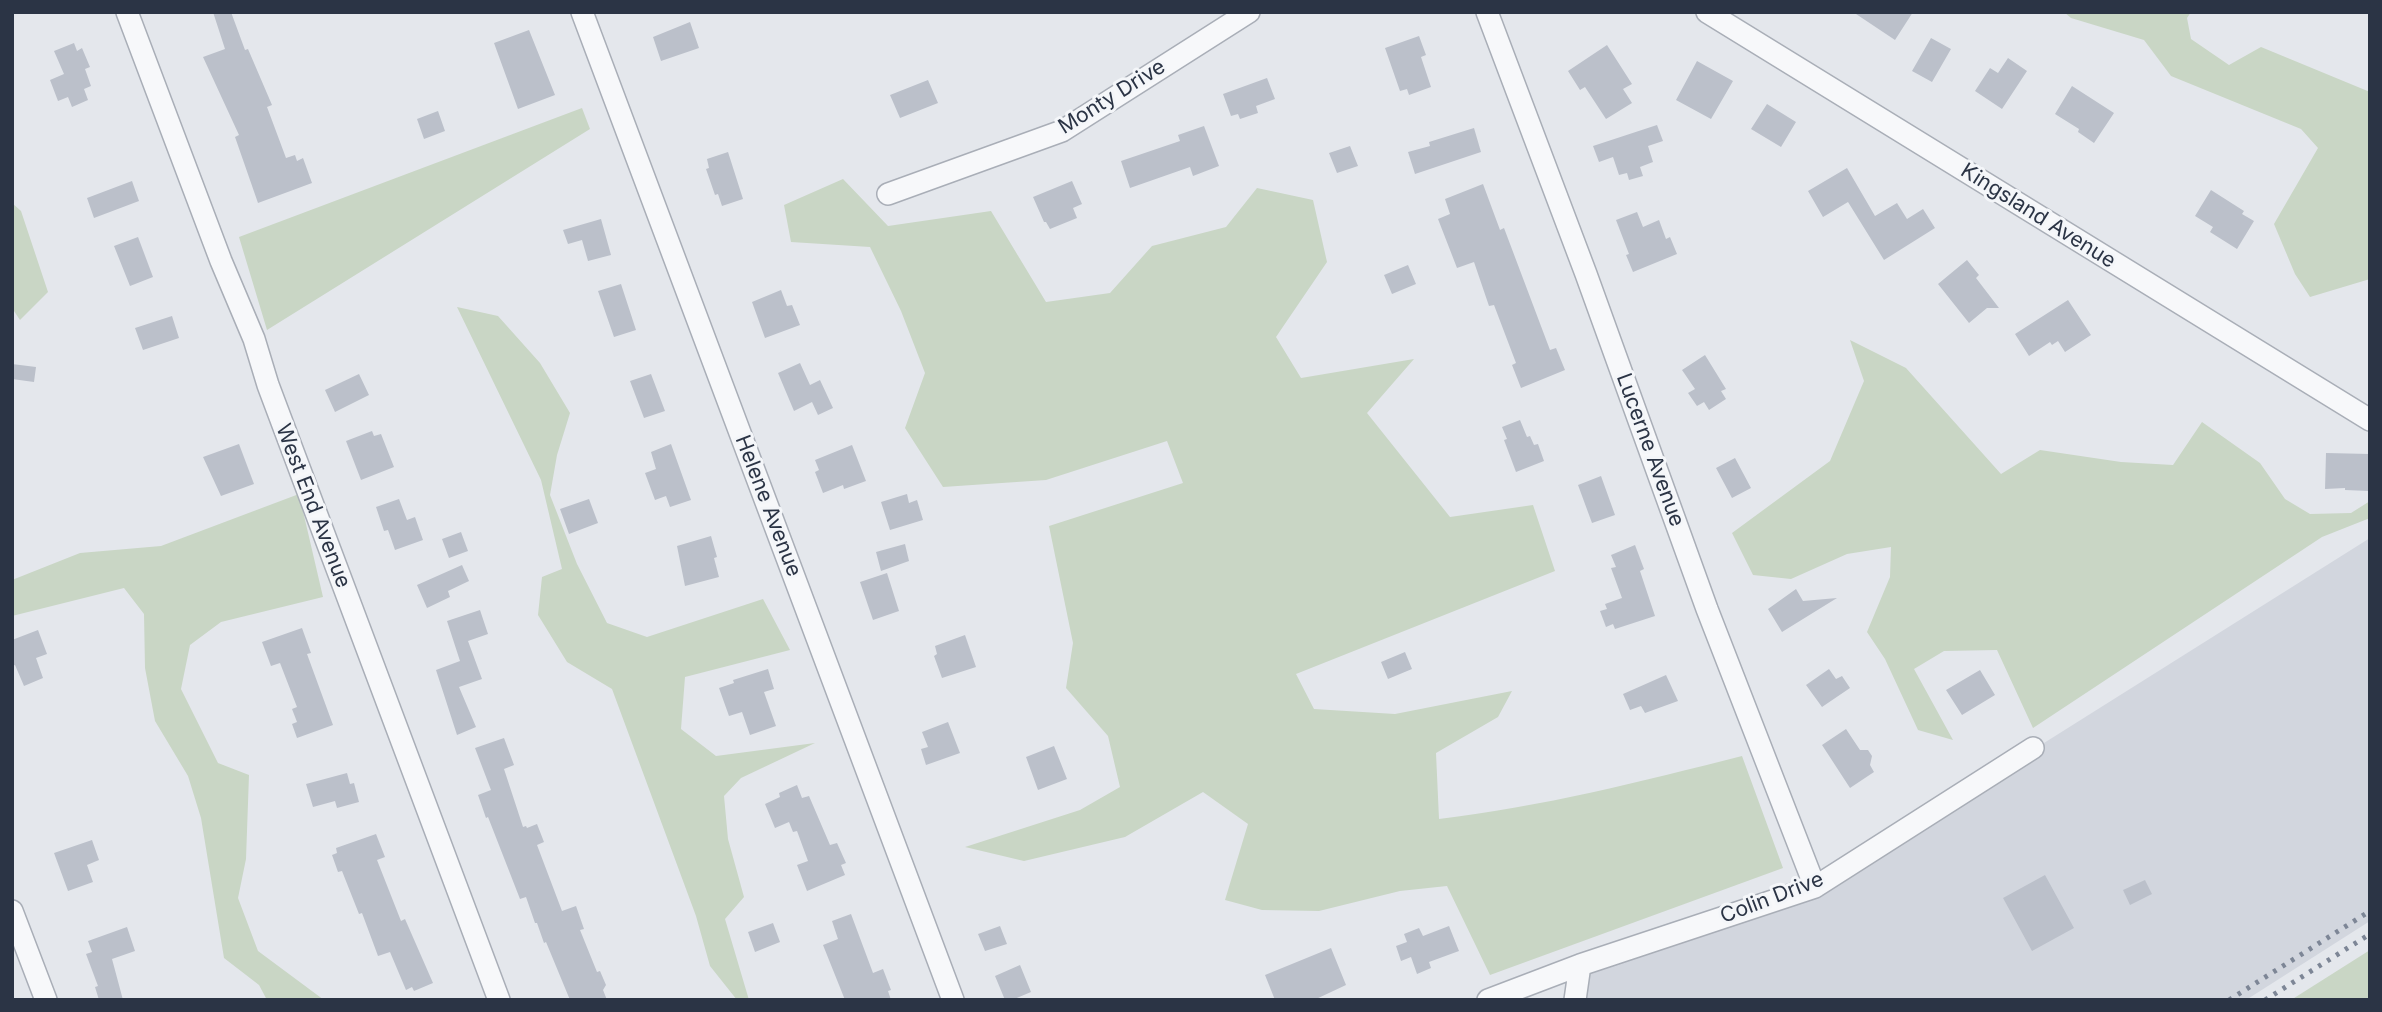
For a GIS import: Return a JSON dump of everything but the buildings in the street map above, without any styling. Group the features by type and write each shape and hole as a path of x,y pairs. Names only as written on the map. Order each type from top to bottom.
{"street":[{"name":"West End Avenue","path":"127,12 216,248 254,339 268,385 499,1000"},
{"name":"Helene Avenue","path":"582,12 953,1000"},
{"name":"Monty Drive","path":"888,194 1062,131 1249,12"},
{"name":"Lucerne Avenue","path":"1487,12 1586,274 1707,609 1815,887"},
{"name":"Kingsland Avenue","path":"1707,12 2370,420"},
{"name":"Colin Drive","path":"1488,1000 1580,965 1815,887 2033,748"},
{"path":"12,911 46,1000"},
{"path":"1575,1000 1580,965"}],"shaded area":[{"path":"2370,538 2370,921 2246,1000 1575,1000 1580,965 1815,887"}],"green space":[{"path":"2064,12 2191,12 2187,18 2191,39 2229,65 2261,47 2370,92 2370,279 2310,297 2295,274 2274,224 2318,148 2301,129 2171,76 2144,40 2071,18"},
{"path":"582,108 590,129 267,330 239,237"},
{"path":"843,179 888,226 991,211 1046,302 1110,293 1152,246 1226,227 1257,188 1313,200 1327,262 1276,337 1301,378 1414,359 1367,413 1450,517 1533,505 1555,571 1296,674 1314,709 1395,714 1512,691 1498,717 1436,753 1439,819 1554,800 1742,756 1783,868 1490,975 1447,886 1400,891 1319,911 1262,910 1225,900 1248,824 1203,792 1125,837 1024,861 965,847 1080,810 1120,787 1108,736 1066,688 1073,643 1049,526 1183,483 1167,441 1046,480 943,487 905,428 925,373 901,311 870,247 791,242 784,205"},
{"path":"12,203 21,211 48,292 20,320 12,308"},
{"path":"457,307 498,316 540,363 570,413 557,455 550,495 577,564 607,623 647,637 763,599 790,650 685,677 681,729 716,756 815,743 741,778 724,796 728,839 744,897 725,919 749,1000 737,1000 710,966 696,916 612,689 567,662 538,615 542,577 562,569 541,480"},
{"path":"1850,340 1906,368 2001,474 2040,450 2121,462 2173,465 2202,422 2260,463 2285,499 2310,514 2351,513 2370,501 2370,518 2322,537 2033,728 1997,650 1944,651 1914,669 1953,740 1918,730 1885,659 1867,632 1890,577 1891,547 1847,554 1791,579 1753,575 1732,533 1830,461 1864,381"},
{"path":"299,494 323,597 221,622 190,645 181,689 218,763 249,775 246,859 238,898 258,951 324,1000 267,1000 259,985 224,958 201,818 188,776 155,721 145,668 144,614 124,588 12,616 12,580 80,553 161,546"},
{"path":"2370,950 2370,1000 2291,1000"}],"railway":[{"path":"2229,1000 2370,911"},
{"path":"2265,1000 2370,934"}]}
